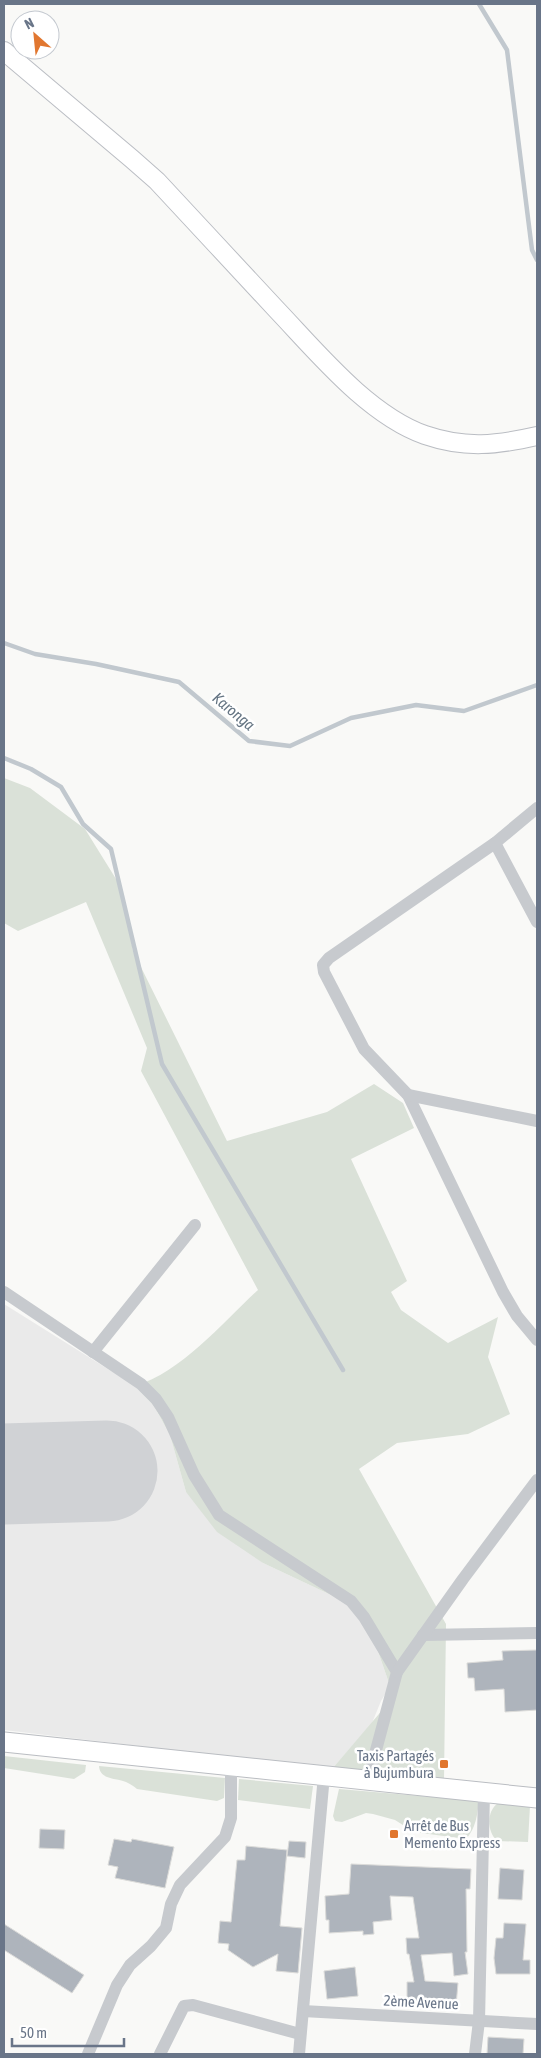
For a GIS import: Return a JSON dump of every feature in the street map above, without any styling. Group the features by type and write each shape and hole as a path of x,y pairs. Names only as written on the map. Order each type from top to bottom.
{"main road":[{"path":"4,1742 537,1798"}],"street":[{"path":"4,51 157,182 339,375 390,417 425,435 469,445 498,445 537,436"},
{"path":"537,808 495,843 329,958 323,965 328,980 364,1050 408,1096 503,1292 516,1316 537,1340"},
{"path":"495,843 537,922"},
{"path":"408,1096 537,1121"},
{"path":"93,1352 195,1225"},
{"path":"4,1292 141,1384 156,1399 168,1417 194,1475 219,1514 351,1601 364,1617 397,1672"},
{"path":"368,1780 397,1672 463,1579 533,1493 537,1480"},
{"path":"423,1635 537,1632"},
{"path":"88,2054 117,1985 130,1965 151,1946 166,1928 171,1904 180,1885 225,1837 231,1818 231,1766"},
{"path":"299,2054 324,1775"},
{"path":"475,2054 479,2021 484,1792"},
{"path":"160,2054 184,2006 193,2004 300,2034"},
{"name":"2ème Avenue","path":"303,2011 537,2024"}],"shaded area":[{"path":"4,778 30,788 85,829 121,887 133,951 227,1141 327,1112 374,1084 403,1103 414,1128 351,1159 407,1281 391,1292 401,1310 448,1343 498,1317 488,1357 510,1414 468,1434 397,1443 359,1469 446,1624 444,1781 332,1769 390,1701 390,1686 373,1637 348,1603 263,1563 217,1532 186,1492 170,1435 154,1406 135,1386 169,1370 185,1358 258,1290 141,1071 147,1048 86,902 18,931 4,923"},
{"path":"4,1304 135,1386 154,1406 170,1435 186,1492 263,1563 348,1603 373,1637 390,1686 381,1701 372,1723 332,1769 4,1730"},
{"path":"4,1756 86,1765 85,1772 74,1779 4,1768"},
{"path":"99,1766 225,1778 224,1798 217,1801 137,1789 126,1782 105,1776 100,1771"},
{"path":"239,1779 313,1786 310,1809 238,1800"},
{"path":"339,1789 479,1801 477,1817 466,1839 414,1832 395,1820 366,1813 342,1822 335,1821 333,1816"},
{"path":"498,1803 530,1806 528,1842 497,1841 491,1832 489,1822 491,1811"}],"building":[{"path":"537,1650 537,1710 505,1712 504,1689 475,1691 474,1678 468,1678 467,1663 503,1660 502,1651"},
{"path":"40,1829 65,1830 64,1849 39,1848"},
{"path":"114,1839 131,1842 132,1839 174,1847 165,1888 115,1878 118,1867 108,1865"},
{"path":"289,1841 306,1842 305,1858 287,1856"},
{"path":"246,1846 287,1850 280,1926 302,1928 298,1973 276,1971 278,1954 253,1967 228,1950 229,1944 218,1943 220,1921 231,1922 237,1860 245,1860"},
{"path":"351,1864 471,1869 470,1889 466,1889 467,1952 465,1952 468,1974 454,1976 452,1953 421,1955 425,1981 458,1983 456,2006 407,2003 407,1982 414,1982 409,1954 407,1954 406,1938 419,1938 413,1897 390,1896 392,1920 373,1922 374,1934 363,1935 363,1931 329,1933 329,1920 326,1920 325,1896 349,1894"},
{"path":"500,1868 524,1870 522,1900 498,1899"},
{"path":"504,1923 526,1924 523,1960 530,1960 530,1974 496,1974 494,1958 496,1938 503,1938"},
{"path":"4,1924 84,1975 72,1993 4,1950"},
{"path":"355,1967 358,1996 327,1999 324,1971"},
{"path":"488,2037 524,2039 523,2054 487,2054"}],"waterway":[{"path":"479,4 507,50 532,250 537,260"},
{"name":"Karonga","path":"4,643 35,654 96,664 179,682 249,741 290,746 351,718 416,705 464,711 537,685"},
{"path":"4,758 31,769 61,787 83,824 111,849 162,1064 343,1370"}],"runway":[{"path":"4,1474 107,1471"}],"place":[{"name":"Taxis Partagés à Bujumbura","path":"444,1764"},
{"name":"Arrêt de Bus Memento Express","path":"394,1834"}]}
